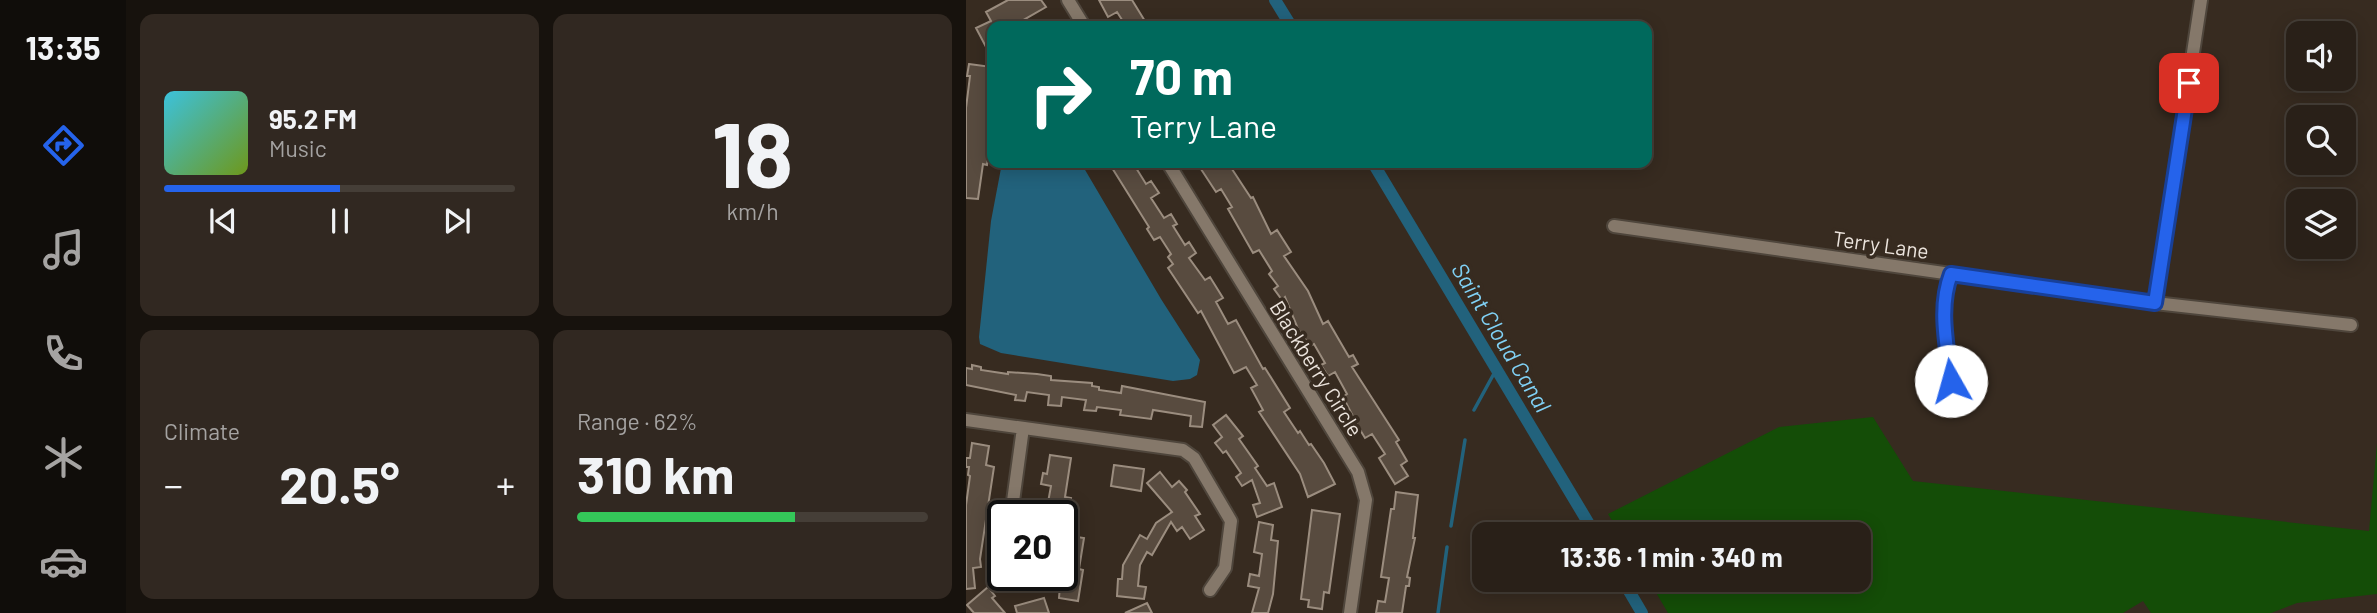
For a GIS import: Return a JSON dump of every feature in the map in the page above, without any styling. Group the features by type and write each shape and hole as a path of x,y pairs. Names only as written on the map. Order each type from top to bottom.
{"street":[{"path":"1068,0 1081,21"},
{"path":"2155,303 2201,0"},
{"name":"Blackberry Circle","path":"1171,168 1358,472 1366,500 1350,613"},
{"name":"Terry Lane","path":"1614,226 2155,303 2351,326"},
{"path":"966,420 1183,450 1194,458 1231,521 1225,568 1210,590"},
{"path":"1013,500 1023,428"}],"lane":[{"path":"1951,274 1945,288 1943,317 1951,381"}],"green space":[{"path":"1873,417 1913,481 2369,531 2377,443 2377,594 2297,603 2271,613 2151,613 2143,601 2123,613 1668,613 1656,592 1871,592 1871,522 1613,522 1608,514 1779,427"}],"water":[{"path":"1001,168 1084,168 1200,360 1197,375 1190,379 1173,381 1001,353 980,344 991,221"}],"building":[{"path":"1008,0 1041,0 1046,7 1022,21 991,21 986,12"},
{"path":"1099,0 1132,0 1145,21 1123,21 1117,12 1108,17"},
{"path":"987,23 987,46 986,47 976,28"},
{"path":"969,64 987,66 987,165 983,164 978,199 966,198 966,108 970,76 967,76"},
{"path":"1112,168 1136,168 1146,184 1151,181 1159,193 1151,198 1164,218 1171,214 1177,224 1173,226 1185,245 1189,242 1196,253 1189,258 1205,280 1210,277 1223,298 1216,302 1228,324 1236,320 1263,369 1265,368 1290,408 1284,412 1298,433 1300,431 1309,445 1311,444 1335,484 1308,497 1300,474 1259,412 1263,410 1251,388 1257,385 1246,367 1234,373 1201,311 1198,313 1168,268 1173,264 1168,257 1171,254 1160,237 1154,240 1147,229 1149,227"},
{"path":"1200,168 1231,168 1251,198 1253,197 1271,234 1277,230 1291,252 1284,256 1308,291 1323,324 1328,321 1349,357 1353,355 1358,364 1352,367 1399,440 1396,442 1407,461 1401,465 1408,476 1395,484 1379,458 1385,454 1372,434 1365,438 1343,397 1347,394 1335,372 1328,376 1321,365 1325,363 1314,344 1310,346 1298,329 1285,297 1282,300 1274,289 1278,286 1269,274 1272,271 1259,250 1253,253 1228,209 1232,207 1221,189 1216,192"},
{"path":"972,365 981,367 981,370 1037,374 1051,376 1051,380 1092,383 1092,386 1099,387 1099,390 1121,393 1122,386 1205,402 1202,427 1190,426 1191,416 1153,410 1151,419 1120,415 1121,410 1097,407 1096,411 1084,410 1086,400 1062,397 1061,406 1048,405 1049,395 1027,392 1025,401 1015,400 1016,395 966,385 966,368 972,369"},
{"path":"1226,415 1243,436 1239,439 1258,466 1255,468 1267,486 1274,483 1282,507 1257,517 1253,505 1260,503 1252,480 1242,486 1236,477 1241,473 1226,451 1223,453 1215,443 1222,437 1213,425"},
{"path":"972,443 989,446 986,465 994,467 987,500 981,567 973,568 975,588 966,589 966,505 970,476 966,458 970,458"},
{"path":"1050,455 1071,458 1065,497 1071,500 1048,500 1051,486 1041,484 1043,473 1047,474"},
{"path":"1114,465 1144,469 1141,491 1111,486"},
{"path":"1160,472 1172,487 1179,481 1187,490 1185,492 1200,514 1195,516 1204,530 1190,539 1182,527 1177,531 1171,522 1152,555 1147,552 1140,565 1138,586 1146,587 1144,599 1117,596 1118,579 1122,579 1123,565 1140,535 1147,539 1156,523 1172,512 1147,483"},
{"path":"1396,492 1418,495 1415,538 1407,577 1410,578 1409,586 1406,586 1402,613 1376,613 1378,601 1385,602 1389,578 1381,577"},
{"path":"1312,510 1340,514 1329,593 1324,592 1322,609 1308,607 1309,600 1301,599"},
{"path":"1259,522 1273,525 1271,540 1278,541 1273,594 1268,613 1252,613 1259,588 1248,586 1250,574 1259,576 1262,554 1254,552"},
{"path":"1078,537 1084,538 1078,601 1059,598 1060,591 1078,591"},
{"path":"987,588 1005,613 974,613 967,605"},
{"path":"1044,598 1049,613 1017,613 1015,606"},
{"path":"1147,603 1152,613 1125,613"}],"waterway":[{"name":"Saint Cloud Canal","path":"1275,0 1288,21"},
{"name":"Saint Cloud Canal","path":"1376,168 1588,522"},
{"path":"1474,410 1497,368"},
{"path":"1451,526 1465,440"},
{"path":"1438,613 1447,547"},
{"name":"Saint Cloud Canal","path":"1630,592 1642,613"}],"route":[{"path":"1951,381 1943,317 1945,288 1951,274 2155,303 2189,83"}]}
